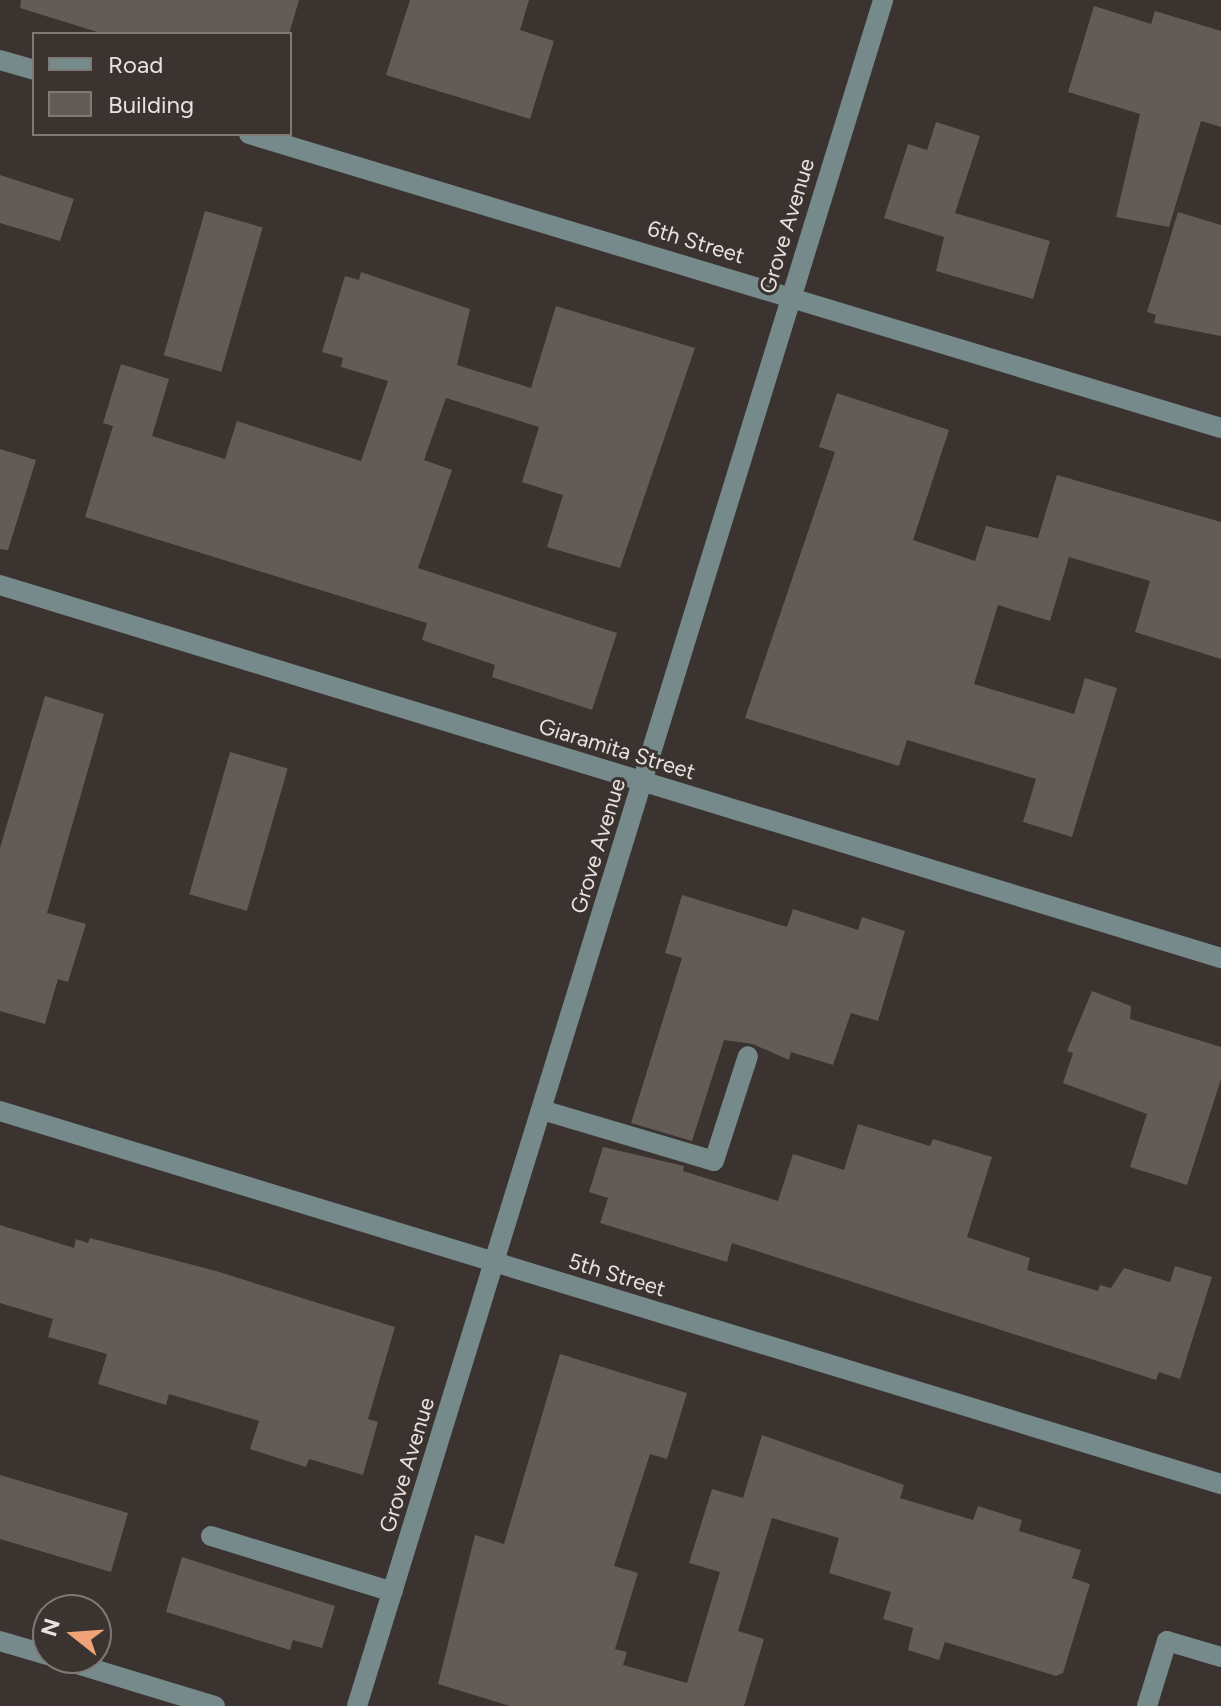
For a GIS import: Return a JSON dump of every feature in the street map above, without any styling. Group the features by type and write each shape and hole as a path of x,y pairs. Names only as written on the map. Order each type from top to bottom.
{"street":[{"name":"Grove Avenue","path":"357,1706 883,0"},
{"path":"0,60 32,69"},
{"name":"6th Street","path":"256,136 1221,428"},
{"name":"Giaramita Street","path":"0,585 1221,958"},
{"path":"542,1110 714,1161 748,1056"},
{"name":"5th Street","path":"0,1111 1221,1484"},
{"path":"211,1536 393,1592"},
{"path":"0,1641 32,1650"},
{"path":"1147,1706 1167,1641 1221,1657"},
{"path":"110,1674 215,1706"}],"building":[{"path":"21,0 299,0 290,32 98,32 20,8"},
{"path":"410,0 529,0 520,30 554,41 530,119 386,75"},
{"path":"1094,6 1151,24 1155,11 1221,31 1221,127 1201,121 1169,227 1116,217 1140,114 1068,92"},
{"path":"936,122 980,136 955,213 1050,241 1033,299 936,271 944,237 884,218 908,144 927,150"},
{"path":"0,175 74,199 60,241 0,223"},
{"path":"205,211 263,228 221,372 164,355"},
{"path":"1178,212 1221,225 1221,336 1154,323 1156,315 1147,312"},
{"path":"361,272 470,309 457,365 531,388 556,306 695,348 620,568 547,547 563,495 522,482 539,427 446,398 424,460 452,470 418,568 617,633 592,710 492,677 495,665 422,640 427,623 85,517 113,426 103,423 121,364 169,379 152,436 225,459 237,421 361,461 388,381 341,367 343,358 322,352 345,276 359,280"},
{"path":"837,393 949,430 913,540 975,561 986,526 1038,538 1057,475 1221,522 1221,659 1135,632 1150,581 1069,557 1050,621 998,605 974,684 1074,714 1085,678 1117,688 1072,837 1023,822 1036,779 907,740 899,766 745,718 835,452 819,447"},
{"path":"0,449 36,460 8,550 0,549"},
{"path":"45,696 104,714 47,913 86,924 68,982 58,979 45,1024 0,1011 0,848"},
{"path":"230,752 288,769 247,911 189,894"},
{"path":"682,895 787,927 793,909 858,930 862,917 905,931 878,1021 851,1013 833,1065 791,1052 789,1060 753,1044 724,1040 692,1141 631,1123 682,958 665,953"},
{"path":"1092,991 1131,1006 1130,1019 1221,1047 1221,1079 1187,1185 1130,1167 1147,1114 1063,1083 1073,1053 1067,1051"},
{"path":"858,1124 930,1146 933,1139 992,1157 967,1237 1030,1258 1027,1270 1098,1291 1100,1285 1111,1288 1124,1268 1170,1282 1175,1266 1212,1277 1180,1379 1159,1372 1156,1380 732,1243 727,1262 600,1223 608,1198 589,1192 603,1147 684,1166 683,1171 778,1201 793,1154 844,1170"},
{"path":"0,1225 74,1248 76,1239 88,1243 90,1238 216,1271 395,1327 368,1419 378,1422 363,1475 309,1459 306,1467 250,1449 259,1421 169,1394 166,1405 98,1384 107,1354 48,1337 53,1319 0,1303"},
{"path":"560,1354 687,1393 667,1459 650,1454 614,1566 638,1573 615,1649 627,1652 623,1665 687,1683 720,1572 689,1563 712,1489 743,1498 762,1435 904,1485 900,1498 973,1520 978,1506 1022,1520 1019,1531 1081,1550 1072,1578 1090,1584 1063,1673 1056,1676 945,1642 939,1660 908,1650 913,1628 883,1619 891,1592 829,1573 839,1538 772,1518 738,1631 764,1639 744,1706 510,1706 438,1684 475,1535 504,1544"},
{"path":"0,1475 128,1513 111,1572 0,1539"},
{"path":"182,1557 335,1606 322,1648 293,1640 290,1650 166,1612"}]}
